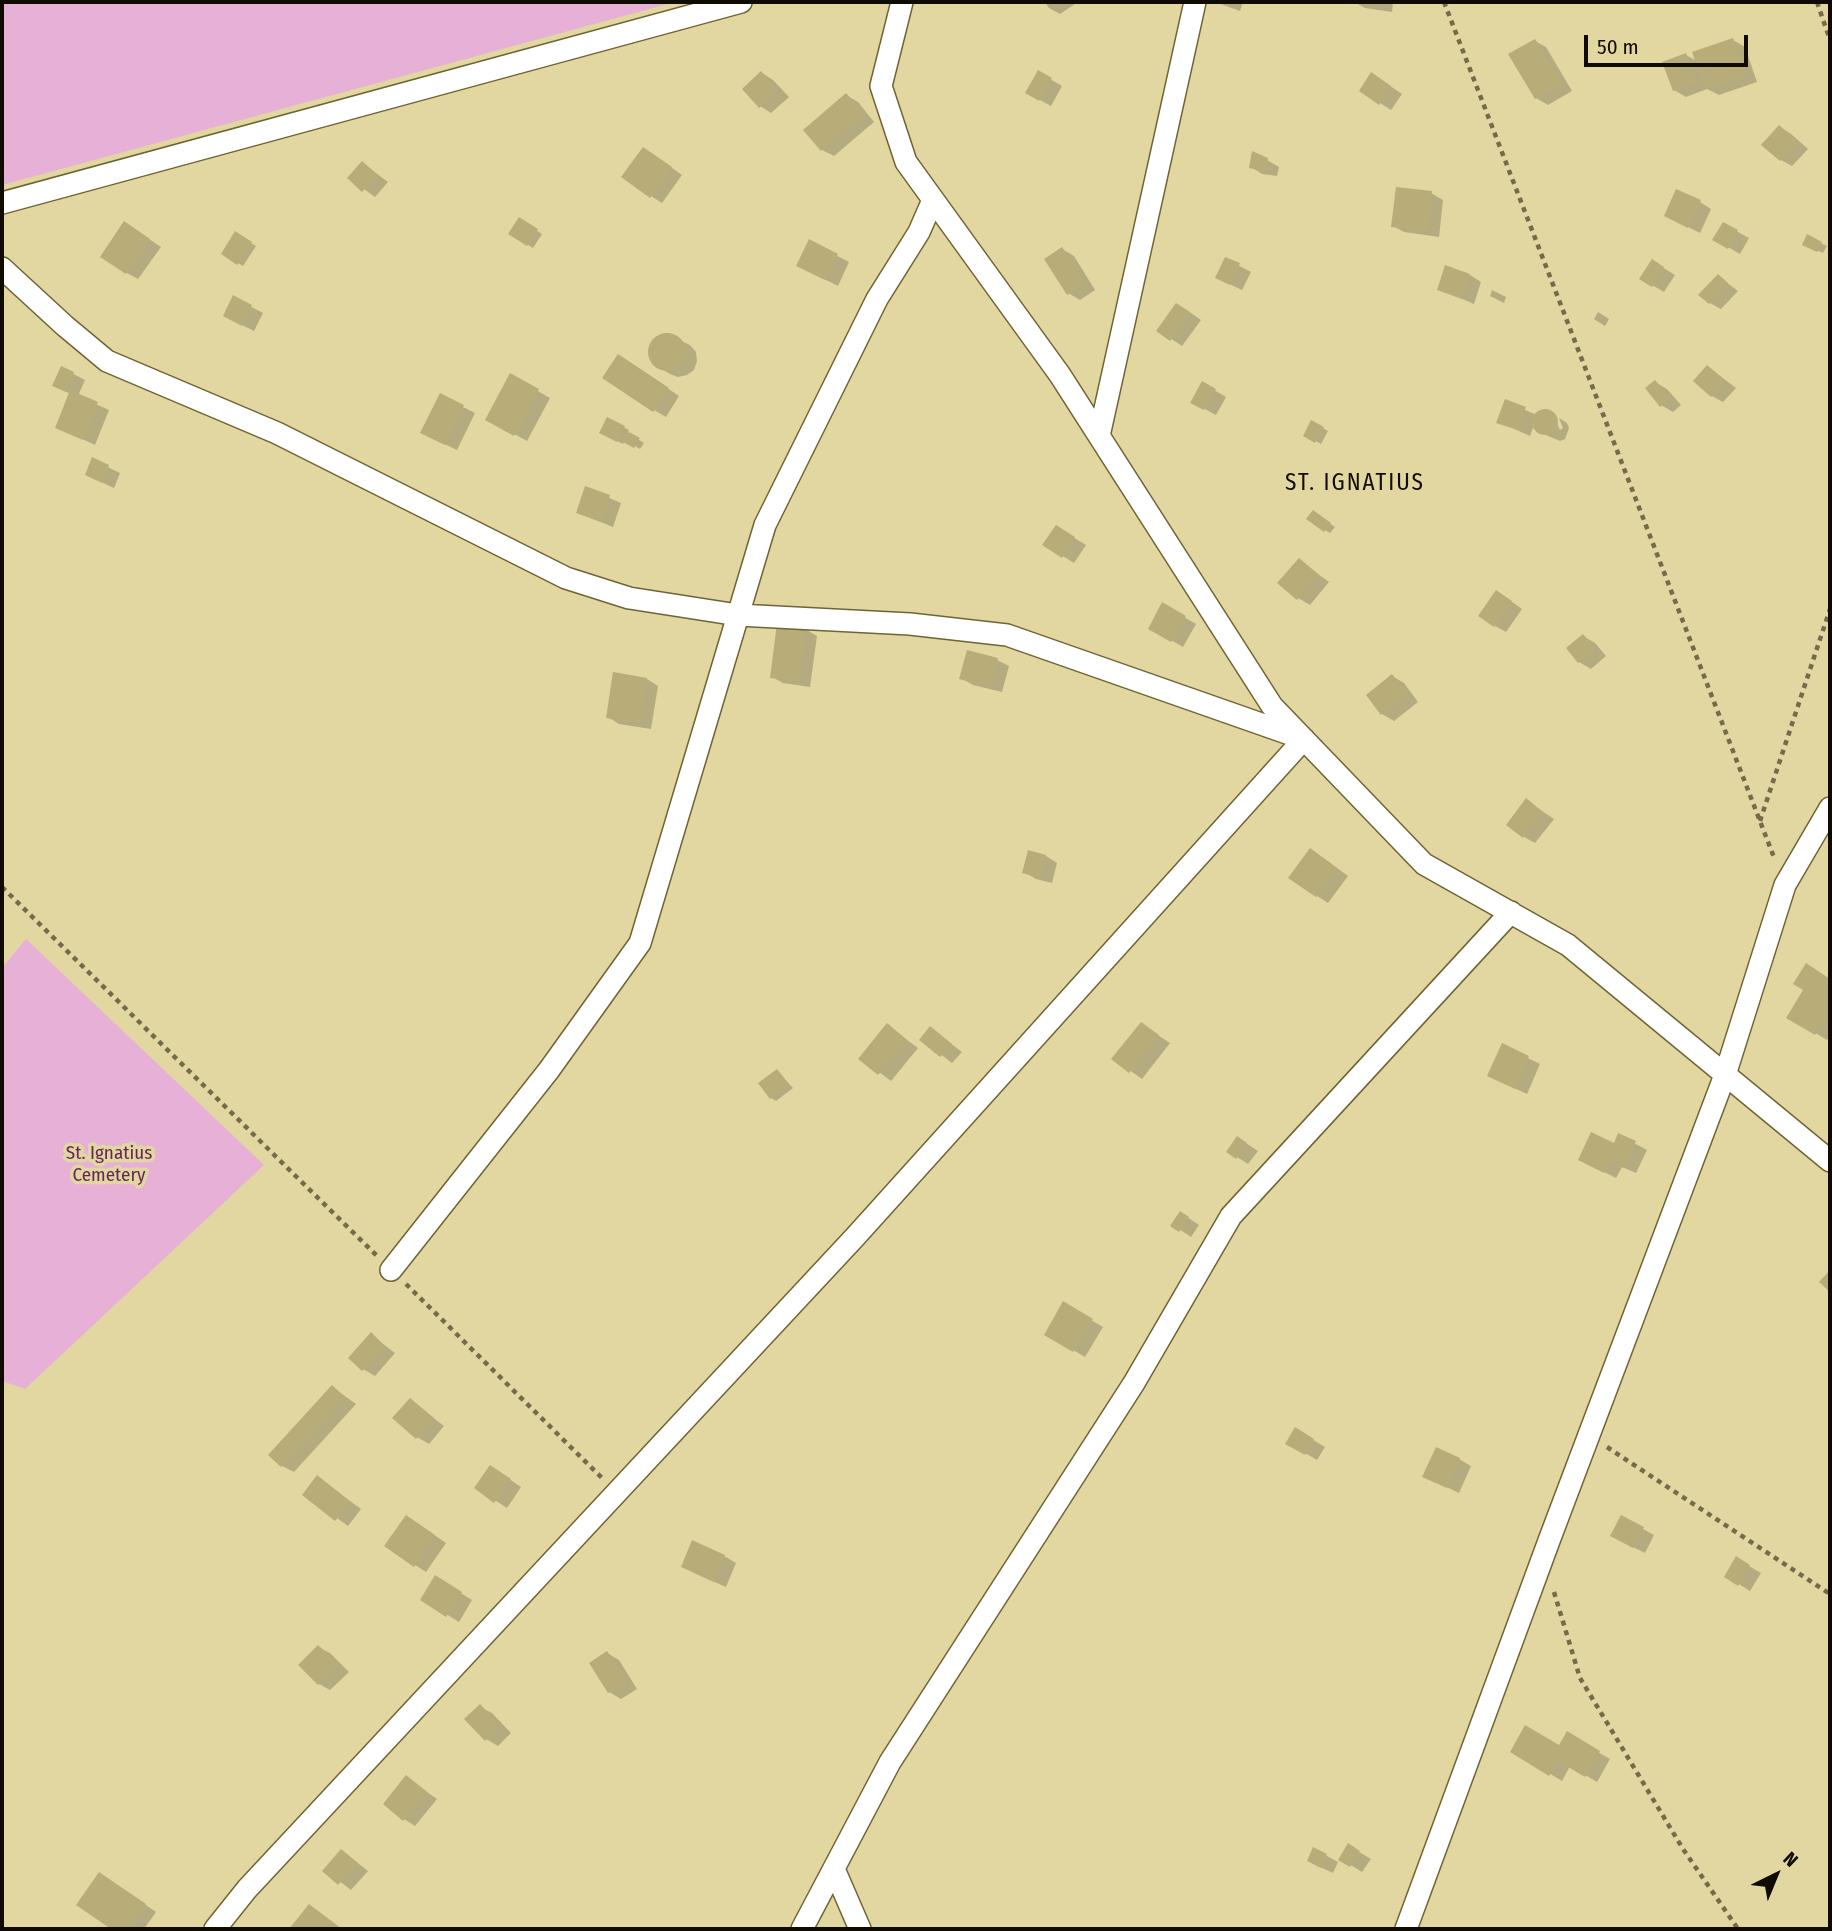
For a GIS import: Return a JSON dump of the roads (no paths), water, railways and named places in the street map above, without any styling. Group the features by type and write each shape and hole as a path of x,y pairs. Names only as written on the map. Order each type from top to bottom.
{"street":[{"path":"2,203 741,2"},
{"path":"902,2 881,86 906,162 1060,375 1272,706 1424,864 1568,945 1830,1161"},
{"path":"1099,436 1195,2"},
{"path":"391,1270 549,1070 640,943 765,525 877,299 919,232 933,200"},
{"path":"2,268 107,361 277,433 566,578 629,598 738,615 910,624 1007,635 1304,739"},
{"path":"215,1929 247,1889 855,1237 1304,739"},
{"path":"1406,1929 1725,1075 1785,885 1830,808"},
{"path":"802,1929 890,1762 1134,1383 1231,1216 1511,912"},
{"path":"834,1869 860,1929"}],"district":[{"name":"ST. IGNATIUS","path":"1355,484"}],"park label":[{"name":"St. Ignatius Cemetery","path":"109,1165"}]}
